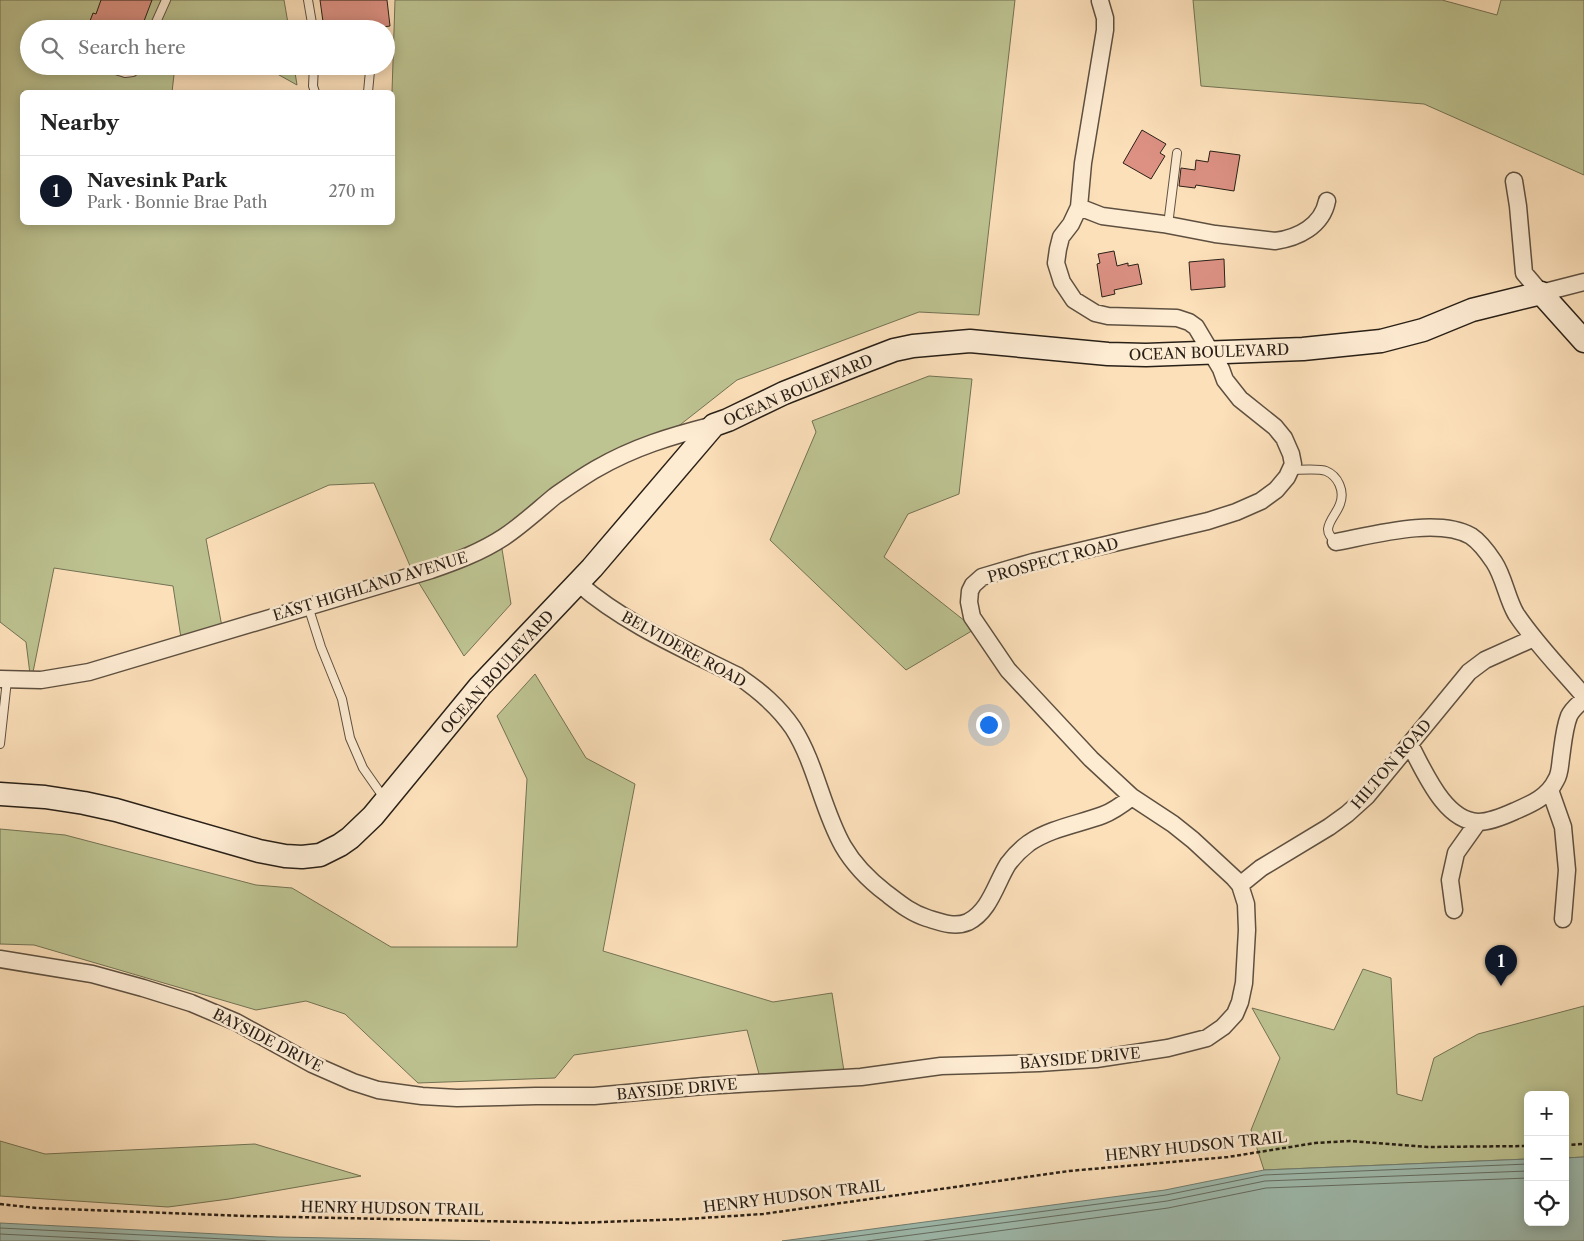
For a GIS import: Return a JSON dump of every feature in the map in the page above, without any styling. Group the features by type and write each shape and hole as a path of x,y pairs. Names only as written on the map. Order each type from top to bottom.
{"street":[{"path":"1100,1 1105,18 1105,30 1083,164 1079,207 1071,224 1061,237 1058,249 1056,263 1062,282 1074,300 1095,313 1108,316 1177,318 1196,327 1225,380 1240,399 1275,427 1284,438 1292,454 1293,464 1290,470"},
{"path":"1514,181 1524,273 1584,341"},
{"path":"1079,207 1102,216 1215,234 1275,241 1299,235 1311,228 1325,212 1327,201"},
{"path":"1541,293 1584,282"},
{"name":"OCEAN BOULEVARD","path":"0,794 45,797 84,803 259,851 285,856 302,858 320,855 350,838 367,822 480,686 578,583 714,425 855,364 894,350 913,346 970,340 1108,354 1146,355 1302,349 1382,341 1423,330 1472,310 1541,293"},
{"name":"EAST HIGHLAND AVENUE","path":"3,679 41,680 89,672 432,570 465,558 506,535 557,495 595,470 625,454 670,436 714,425"},
{"name":"PROSPECT ROAD","path":"1240,885 1194,840 1132,797 1091,759 1008,670 972,617 969,602 970,591 973,585 982,577 1033,562 1208,521 1236,512 1261,501 1276,490 1287,478 1290,470"},
{"path":"1336,542 1406,529 1434,528 1454,530 1470,536 1478,542 1494,562 1515,612 1548,658 1584,698 1569,716 1557,779 1550,790 1542,798 1506,815 1478,822 1468,820 1456,814 1436,792 1410,745"},
{"name":"BELVIDERE ROAD","path":"578,583 597,600 643,628 738,676 774,704 803,746 832,823 852,861 873,883 901,905 922,916 945,924 958,924 972,919 981,912 988,902 1012,859 1030,843 1044,835 1104,814 1132,797"},
{"name":"HILTON ROAD","path":"1240,885 1261,868 1347,814 1366,796 1410,745 1468,672 1485,660 1534,638"},
{"path":"1550,790 1563,827 1567,870 1563,919"},
{"path":"1454,910 1450,880 1456,853 1478,822"},
{"name":"BAYSIDE DRIVE","path":"0,959 92,974 191,1003 236,1022 312,1064 353,1082 378,1090 422,1096 458,1098 594,1096 704,1086 861,1077 941,1066 1096,1059 1168,1048 1207,1038 1223,1027 1235,1014 1244,984 1247,930 1246,904 1240,885"}],"lane":[{"path":"157,20 166,0"},
{"path":"308,0 311,20"},
{"path":"314,75 314,90"},
{"path":"368,90 370,75"},
{"path":"1168,225 1177,153"},
{"path":"1290,470 1325,470 1336,478 1342,490 1340,504 1328,528 1330,536 1336,542"},
{"path":"308,606 321,646 342,699 350,738 363,768 386,800"},
{"path":"0,744 3,679"}],"path":[{"name":"HENRY HUDSON TRAIL","path":"0,1204 36,1208 228,1215 574,1223 686,1219 763,1214 1069,1171 1228,1157 1315,1143 1350,1141 1428,1147 1524,1146"},
{"path":"1569,1145 1584,1144"}],"green space":[{"path":"0,0 284,0 287,20 20,20 20,75 174,75 172,90 20,90 20,225 395,225 395,90 392,90 393,75 395,75 395,0 1015,0 979,315 919,312 737,380 657,443 598,465 501,543 511,604 464,656 414,575 374,483 329,485 206,539 224,638 183,651 173,586 54,568 31,682 26,642 0,622"},
{"path":"1193,0 1442,0 1497,15 1501,0 1584,0 1584,175 1424,104 1201,86"},
{"path":"279,75 295,75 297,85"},
{"path":"929,376 972,379 959,494 908,514 884,557 975,629 906,670 770,540 816,432 812,421"},
{"path":"535,674 586,758 635,784 603,951 773,1002 832,993 845,1078 762,1085 747,1030 574,1055 555,1078 418,1083 345,1014 306,1001 256,1010 34,945 0,944 0,829 65,835 256,885 292,888 391,947 517,947 527,779 497,716"},
{"path":"1363,969 1391,978 1397,1094 1422,1101 1434,1058 1478,1034 1584,1006 1584,1157 1569,1158 1569,1091 1524,1091 1524,1159 1264,1170 1251,1130 1280,1058 1252,1008 1334,1030"},
{"path":"0,1141 45,1154 255,1144 361,1176 229,1199 168,1207 0,1196"}],"water":[{"path":"1584,1157 1584,1241 782,1241 1165,1190 1264,1170 1524,1159 1524,1226 1569,1226 1569,1158"},
{"path":"0,1223 278,1237 490,1241 0,1241"}],"building":[{"path":"101,0 152,0 144,20 90,20 93,13 96,14"},
{"path":"320,0 387,0 389,20 323,20"},
{"path":"1142,130 1166,144 1160,153 1165,156 1151,179 1123,163"},
{"path":"1210,151 1240,155 1234,191 1196,185 1195,188 1179,186 1181,168 1195,170 1196,160 1208,162"},
{"path":"1114,251 1117,266 1128,263 1128,266 1138,264 1142,284 1114,290 1115,294 1102,297 1097,264 1100,263 1098,254"},
{"path":"1224,259 1225,287 1191,290 1189,262"}],"place":[{"name":"Navesink Park","path":"1501,986"}]}
